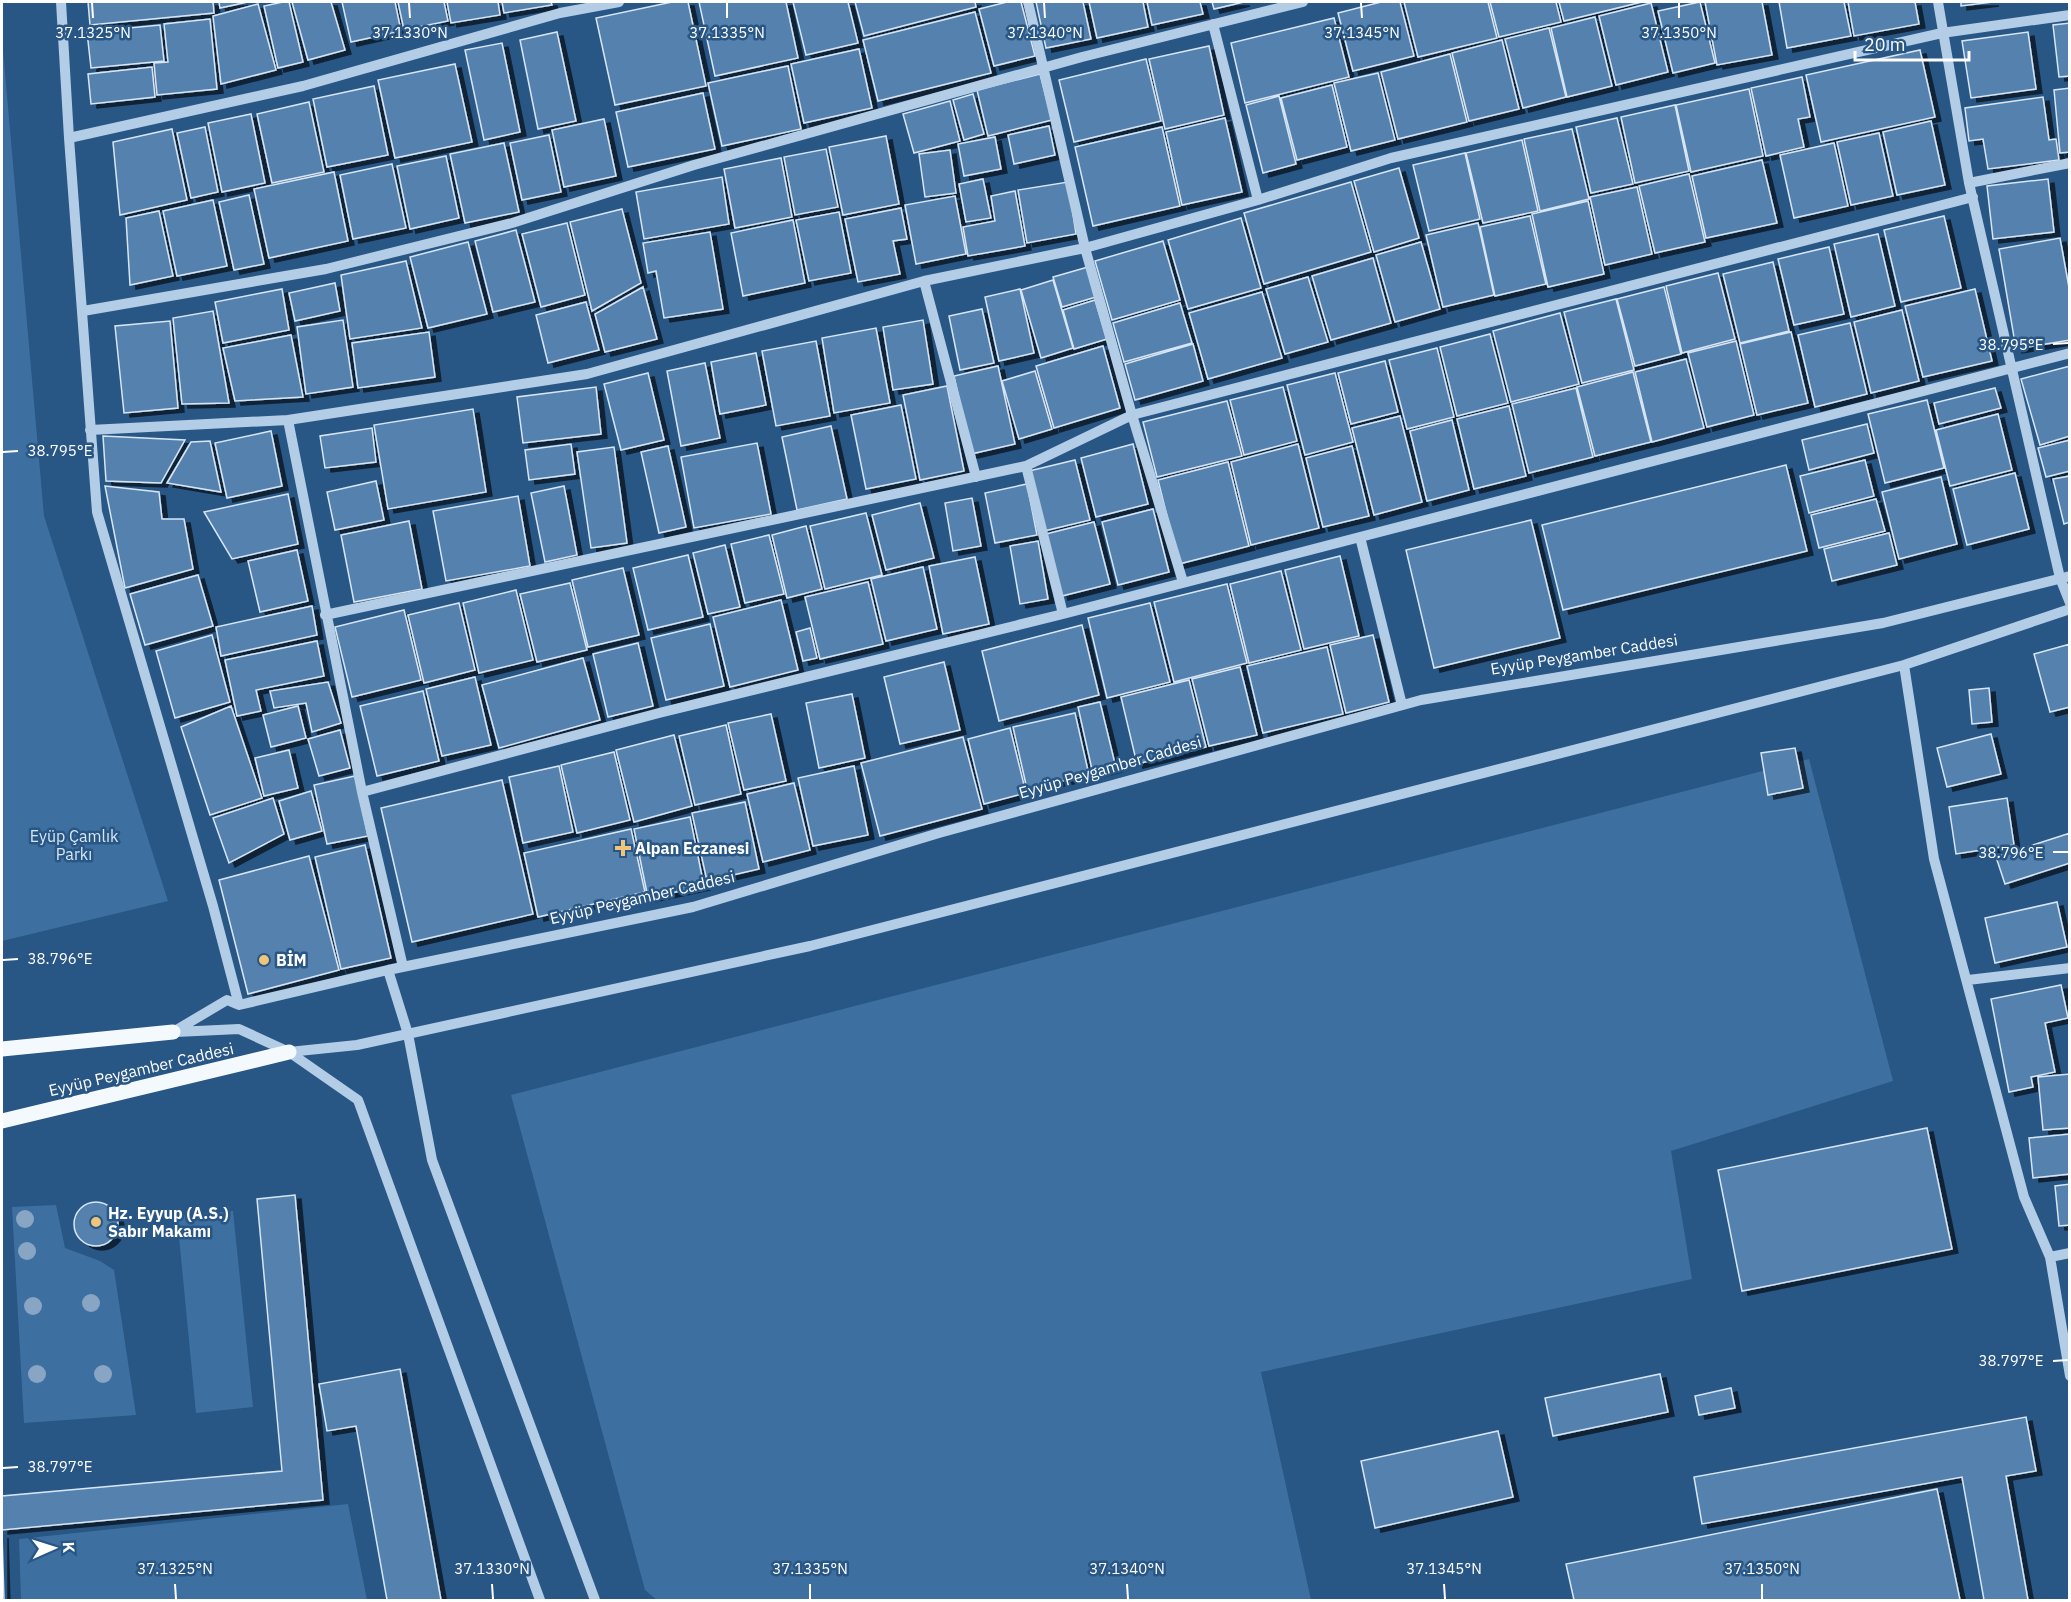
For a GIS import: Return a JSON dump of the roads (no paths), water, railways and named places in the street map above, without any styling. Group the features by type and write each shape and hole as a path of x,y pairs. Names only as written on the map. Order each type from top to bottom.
{"main road":[{"name":"Eyyüp Peygamber Caddesi","path":"2,1050 173,1032"},
{"name":"Eyyüp Peygamber Caddesi","path":"2,1121 289,1052"}],"street":[{"path":"61,2 97,512 213,906 239,1005"},
{"path":"69,138 303,86 560,14 619,2"},
{"path":"1028,2 1085,248 1132,416 1183,582"},
{"path":"83,311 326,269 512,223 694,165 1044,68 1303,2"},
{"path":"1938,2 1969,183 2070,603"},
{"path":"90,430 288,420 587,374 924,282 1085,248 1258,200 1391,158 1942,33 2070,15"},
{"path":"1213,24 1258,200"},
{"path":"1969,183 2070,163"},
{"path":"325,615 1026,466 1132,416 1972,196"},
{"path":"924,282 976,477"},
{"path":"362,792 658,713 1063,614 2070,353"},
{"path":"288,420 362,792 403,967"},
{"path":"1026,466 1063,614"},
{"path":"1360,537 1402,705"},
{"name":"Eyyüp Peygamber Caddesi","path":"173,1032 227,1000 239,1005 388,970 693,908 939,833 1402,705 1882,623 2065,577"},
{"name":"Eyyüp Peygamber Caddesi","path":"173,1032 239,1029 289,1052 357,1046 810,946 1904,665 2070,609"},
{"path":"1904,665 1934,859 2024,1197 2050,1257 2070,1376"},
{"path":"1968,980 2070,968"},
{"path":"388,970 408,1034 432,1160 595,1600"},
{"path":"289,1052 358,1100 540,1600"},
{"path":"2050,1257 2070,1253"}],"place":[{"name":"Alpan Eczanesi","path":"623,848"},
{"name":"BİM","path":"264,960"},
{"name":"Hz. Eyyup (A.S.) Sabır Makamı","path":"96,1222"}],"park label":[{"name":"Eyüp Çamlık Parkı","path":"74,845"}]}
